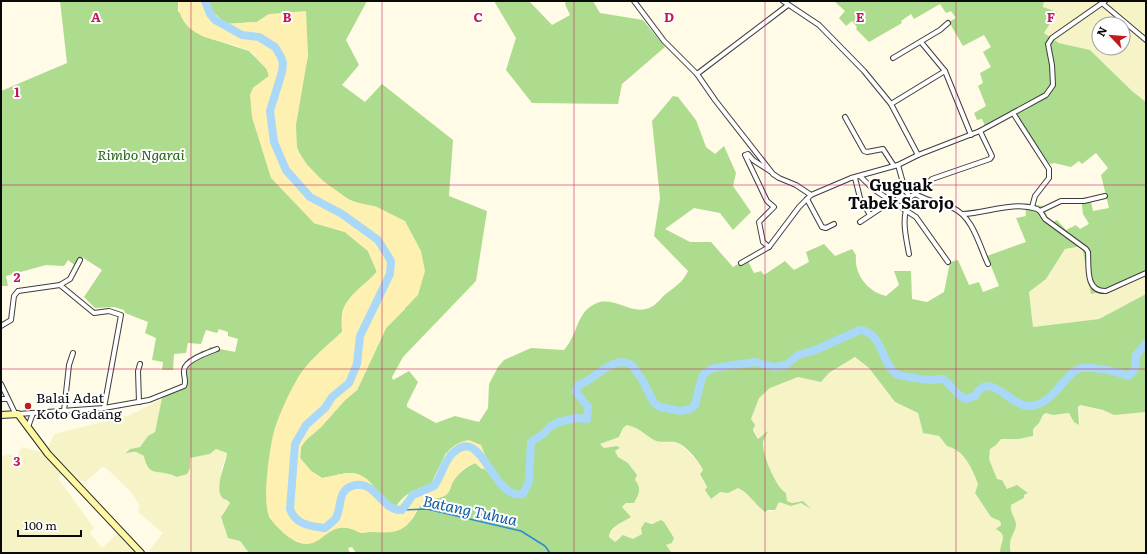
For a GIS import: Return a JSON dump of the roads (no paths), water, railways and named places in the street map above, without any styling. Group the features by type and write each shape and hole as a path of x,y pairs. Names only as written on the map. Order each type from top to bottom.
{"street":[{"path":"634,1 664,41 697,74 715,100 773,174"},
{"path":"783,1 819,25 864,71 891,104 918,155"},
{"path":"740,264 769,248 807,198 828,187 896,165 918,155 980,132 1046,95 1053,84 1052,65 1048,44 1052,38 1104,2 1146,40"},
{"path":"697,74 788,5"},
{"path":"893,58 921,42 948,23"},
{"path":"921,42 945,70 971,135"},
{"path":"891,104 945,70"},
{"path":"1013,114 1049,169 1049,178 1035,196 1032,207"},
{"path":"845,117 864,151 867,152 883,149 896,165 905,190 910,197"},
{"path":"909,254 904,221 905,210 910,197 932,179 990,159 992,156 980,132"},
{"path":"754,150 745,155 746,159 768,201 774,207 759,222 763,242 769,248"},
{"path":"748,154 753,160 773,174 796,185 811,196"},
{"path":"861,177 873,188 916,217 948,262"},
{"path":"855,178 860,198 870,215"},
{"path":"860,222 890,200 896,193 905,190"},
{"path":"915,194 936,204 953,208 963,214 973,231 988,264"},
{"path":"1040,211 1063,201 1080,201 1105,196"},
{"path":"807,198 822,227 826,228 834,224"},
{"path":"963,214 980,213 1002,207 1032,207 1040,211 1045,219 1086,249 1088,252 1090,283 1093,288 1100,291 1106,291 1146,273"},
{"path":"1,326 10,320 14,296 18,291 60,285 70,279 80,260"},
{"path":"60,285 94,313 109,311 121,315 104,408"},
{"path":"1,415 104,408 149,400 184,386 186,382 184,371 186,365 198,358 201,354 217,349"},
{"path":"64,411 69,365 73,353"},
{"path":"139,402 138,371 140,364"},
{"path":"1,384 7,399 17,414 48,454 141,553"},
{"path":"1,399 7,399"},
{"path":"28,427 34,413"}],"waterway":[{"path":"205,1 210,14 215,20 242,35 259,37 275,47 281,57 283,63 282,72 270,111 274,142 286,170 310,197 342,214 378,240 391,261 390,274 360,336 357,364 349,383 332,397 325,408 306,425 295,444 290,509 296,518 304,524 325,528 336,518 342,495 347,488 352,486 360,485 367,487 373,490 388,506 402,510 413,495 434,486 449,458 452,454 463,447 472,448 480,454 503,486 512,493 523,494 529,482 531,442 543,434 551,426 559,422 576,418 587,419 588,407 576,392 578,385 610,365 617,363 624,362 632,365 643,381 654,403 660,407 681,411 690,409 695,405 703,375 714,368 755,362 774,367 786,365 798,355 813,351 860,330 868,332 874,337 888,364 898,375 929,380 943,379 959,395 966,399 975,396 981,389 987,386 993,387 1015,401 1029,406 1038,404 1053,395 1070,375 1076,370 1082,368 1118,372 1125,375 1130,375 1135,368 1136,355 1146,343"},
{"name":"Batang Tuhua","path":"402,510 427,509 521,531 545,546 550,553"}],"place":[{"name":"Balai Adat Koto Gadang","path":"28,406"}],"district":[{"name":"Guguak Tabek Sarojo","path":"901,194"}],"park label":[{"name":"Rimbo Ngarai","path":"141,155"}]}
